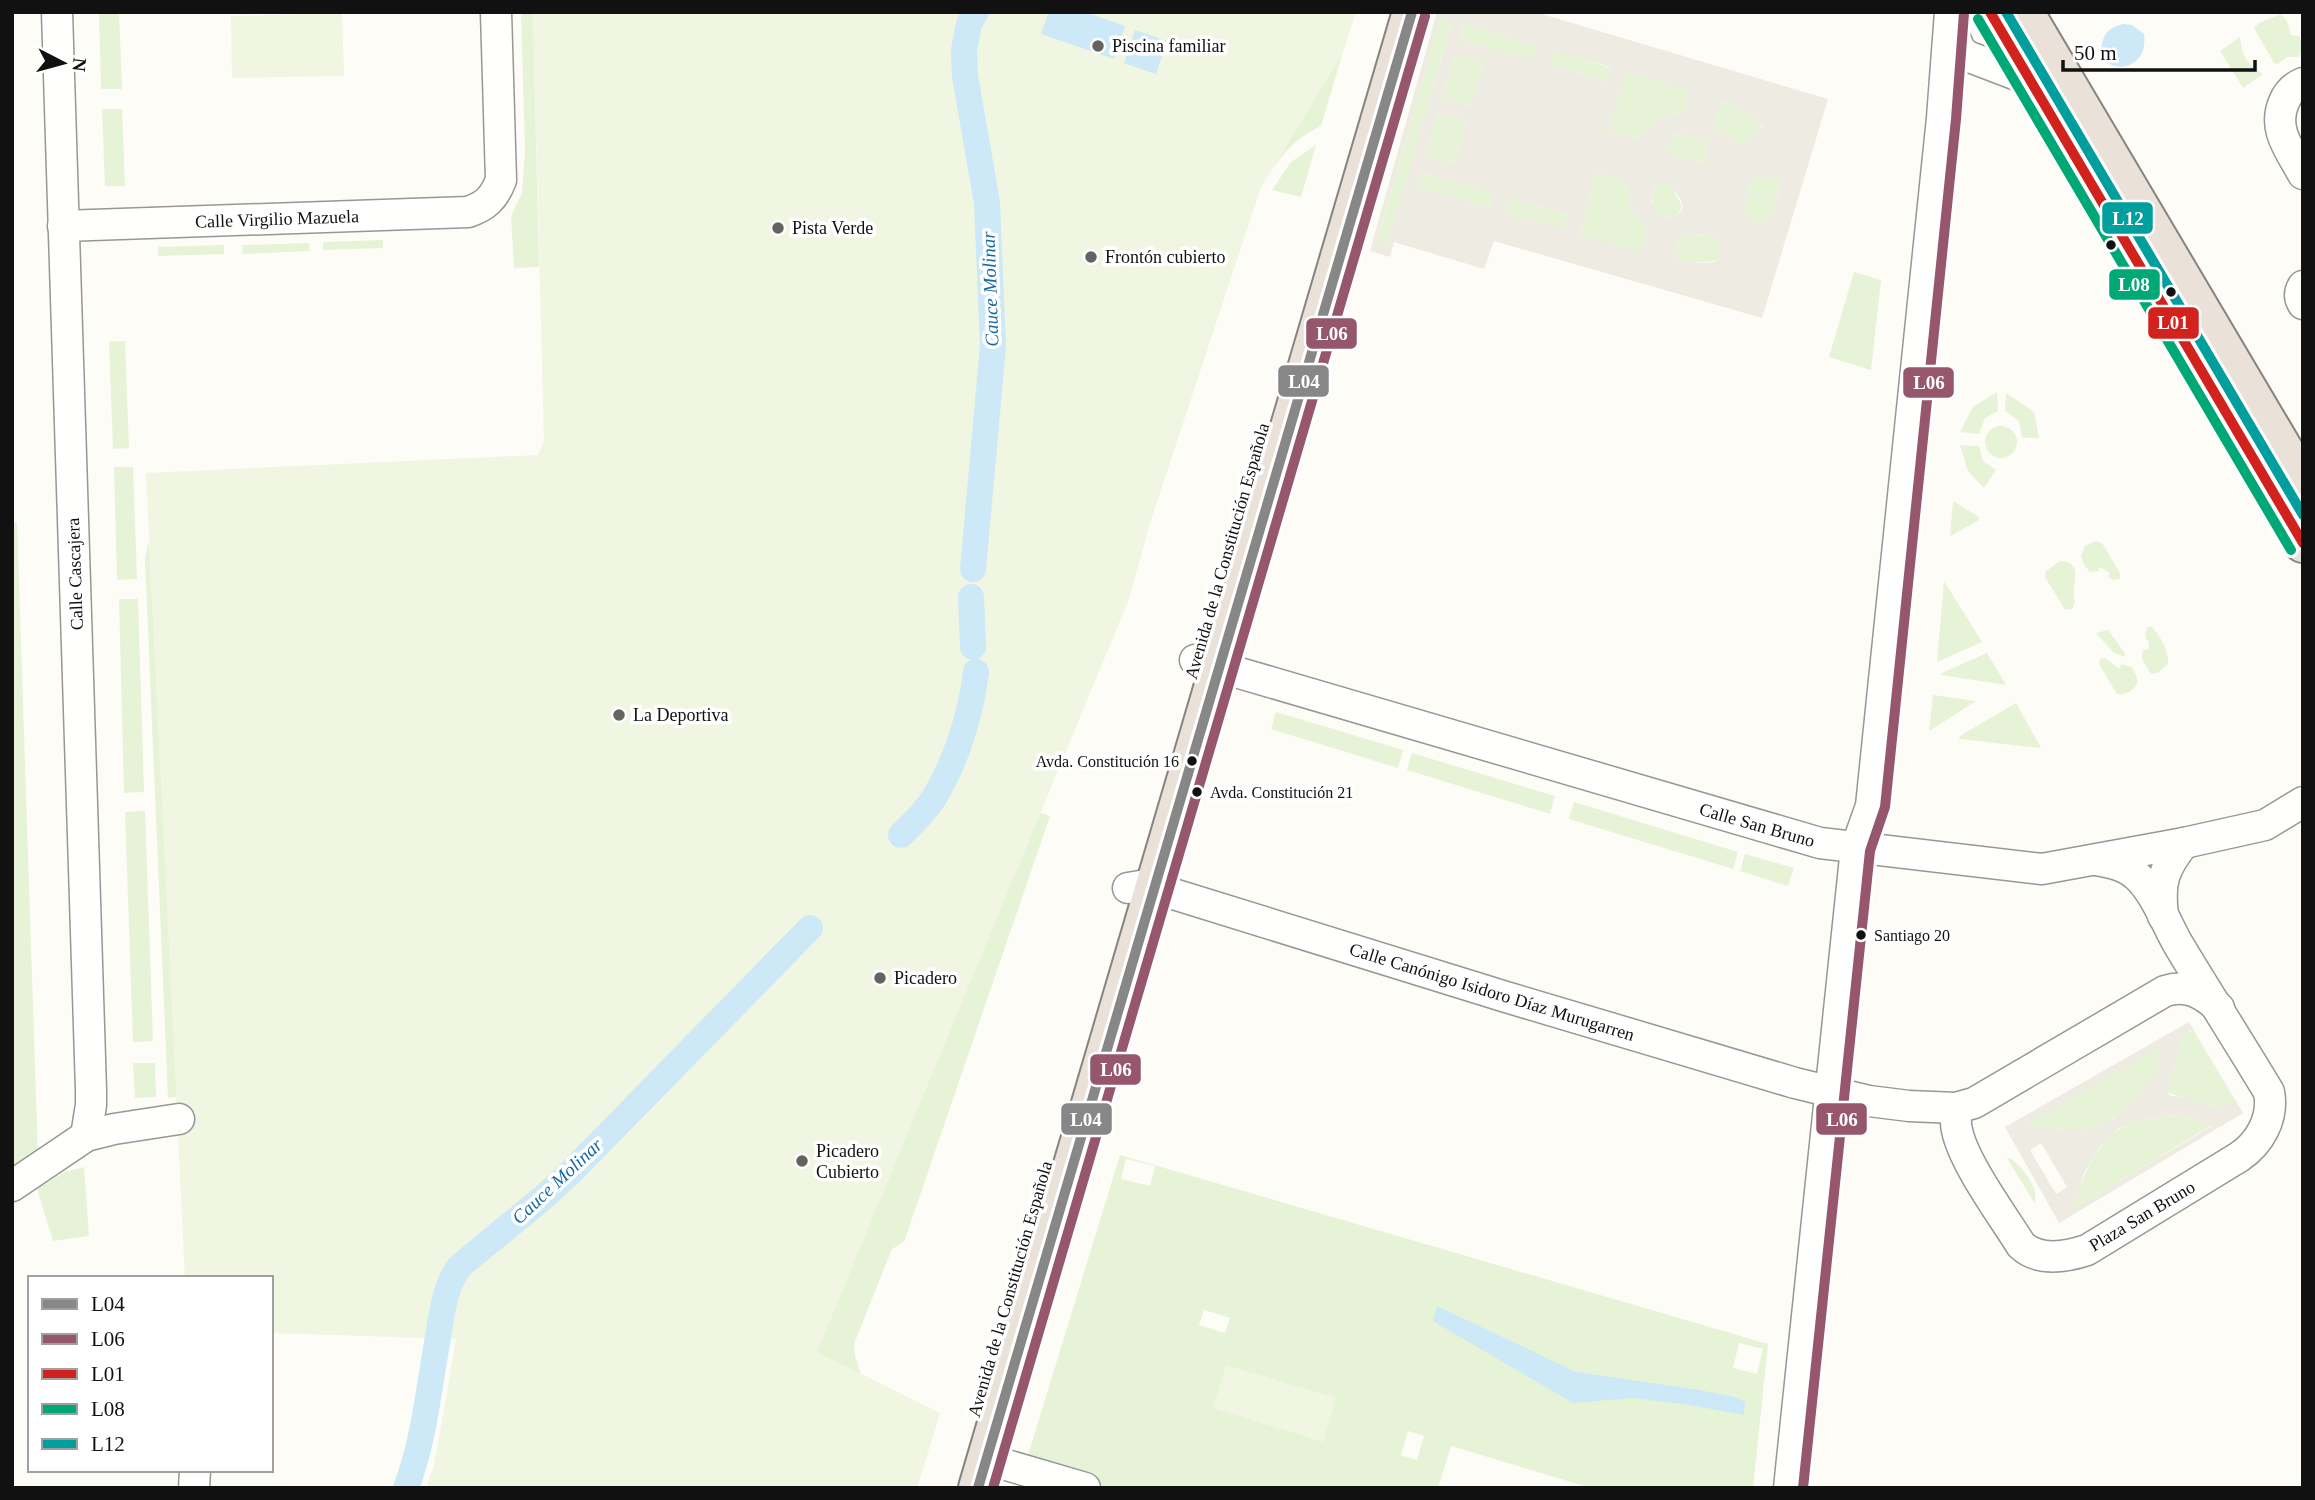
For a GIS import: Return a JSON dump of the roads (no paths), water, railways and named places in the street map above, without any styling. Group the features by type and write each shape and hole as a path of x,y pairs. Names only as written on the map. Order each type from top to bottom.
{"highway":[{"name":"Avenida de la Constitución Española","path":"952,1488 1141,888 1207,663 1386,12"},
{"name":"Avenida de la Constitución Española","path":"1207,663 1412,12"},
{"path":"1990,12 2014,37 2109,159 2303,483"},
{"path":"2014,37 2030,80 2303,543"},
{"name":"Avenida de la Constitución Española","path":"982,1473 1141,888"}],"street":[{"name":"Calle Cascajera","path":"57,12 91,1090 86,1136"},
{"name":"Calle Virgilio Mazuela","path":"63,226 468,212 489,202 497,192 501,180 496,12"},
{"path":"1950,19 1961,50 1967,56 2014,37"},
{"path":"1789,1488 1856,848 1871,806 1950,19"},
{"path":"2303,83 2291,89 2279,118 2283,139 2303,174"},
{"path":"2303,286 2300,290 2303,304"},
{"name":"Calle San Bruno","path":"1207,663 1820,843 1856,848 2042,869 2265,825 2303,802"},
{"name":"Plaza San Bruno","path":"2163,916 2163,877 2170,860 2183,843"},
{"name":"Plaza San Bruno","path":"1956,1108 1956,1129 1961,1146 2021,1245 2027,1251 2042,1256 2076,1254 2087,1250 2256,1144 2270,1112 2269,1092 2149,891 2128,868 2092,859"},
{"name":"Calle Canónigo Isidoro Díaz Murugarren","path":"1141,888 1832,1093"},
{"path":"1832,1093 1869,1101 1956,1108 1975,1103 2165,991 2179,970 2178,943"},
{"name":"Plaza San Bruno","path":"2165,991 2184,988 2196,990 2219,1008"},
{"path":"1828,1135 1836,1121 1845,1113 1869,1101"},
{"path":"12,1186 86,1136 179,1119"},
{"path":"982,1473 1086,1488"}],"water":[{"name":"Piscina familiar","path":"1049,12 1085,12 1125,26 1114,59 1041,34"},
{"path":"2124,24 2132,25 2144,34 2143,48 2138,58 2121,67 2105,60 2102,52 2106,34"},
{"path":"1135,30 1167,41 1156,74 1124,63"},
{"path":"1437,1306 1576,1372 1735,1397 1745,1402 1744,1415 1632,1398 1573,1403 1433,1321"}],"waterway":[{"name":"Cauce Molinar","path":"973,569 993,346 987,203 965,76 964,50 969,24 976,12"},
{"name":"Cauce Molinar","path":"971,597 973,647"},
{"name":"Cauce Molinar","path":"901,835 930,803 949,769 966,721 976,672"},
{"name":"Cauce Molinar","path":"406,1488 421,1437 444,1305 454,1274 570,1173 810,928"}],"place":[{"name":"Piscina familiar","path":"1098,46"},
{"name":"Pista Verde","path":"778,228"},
{"name":"Frontón cubierto","path":"1091,257"},
{"name":"La Deportiva","path":"619,715"},
{"name":"Avda. Constitución 16","path":"1192,761"},
{"name":"Avda. Constitución 21","path":"1197,792"},
{"name":"Santiago 20","path":"1861,935"},
{"name":"Picadero","path":"880,978"},
{"name":"Picadero Cubierto","path":"802,1161"}]}
